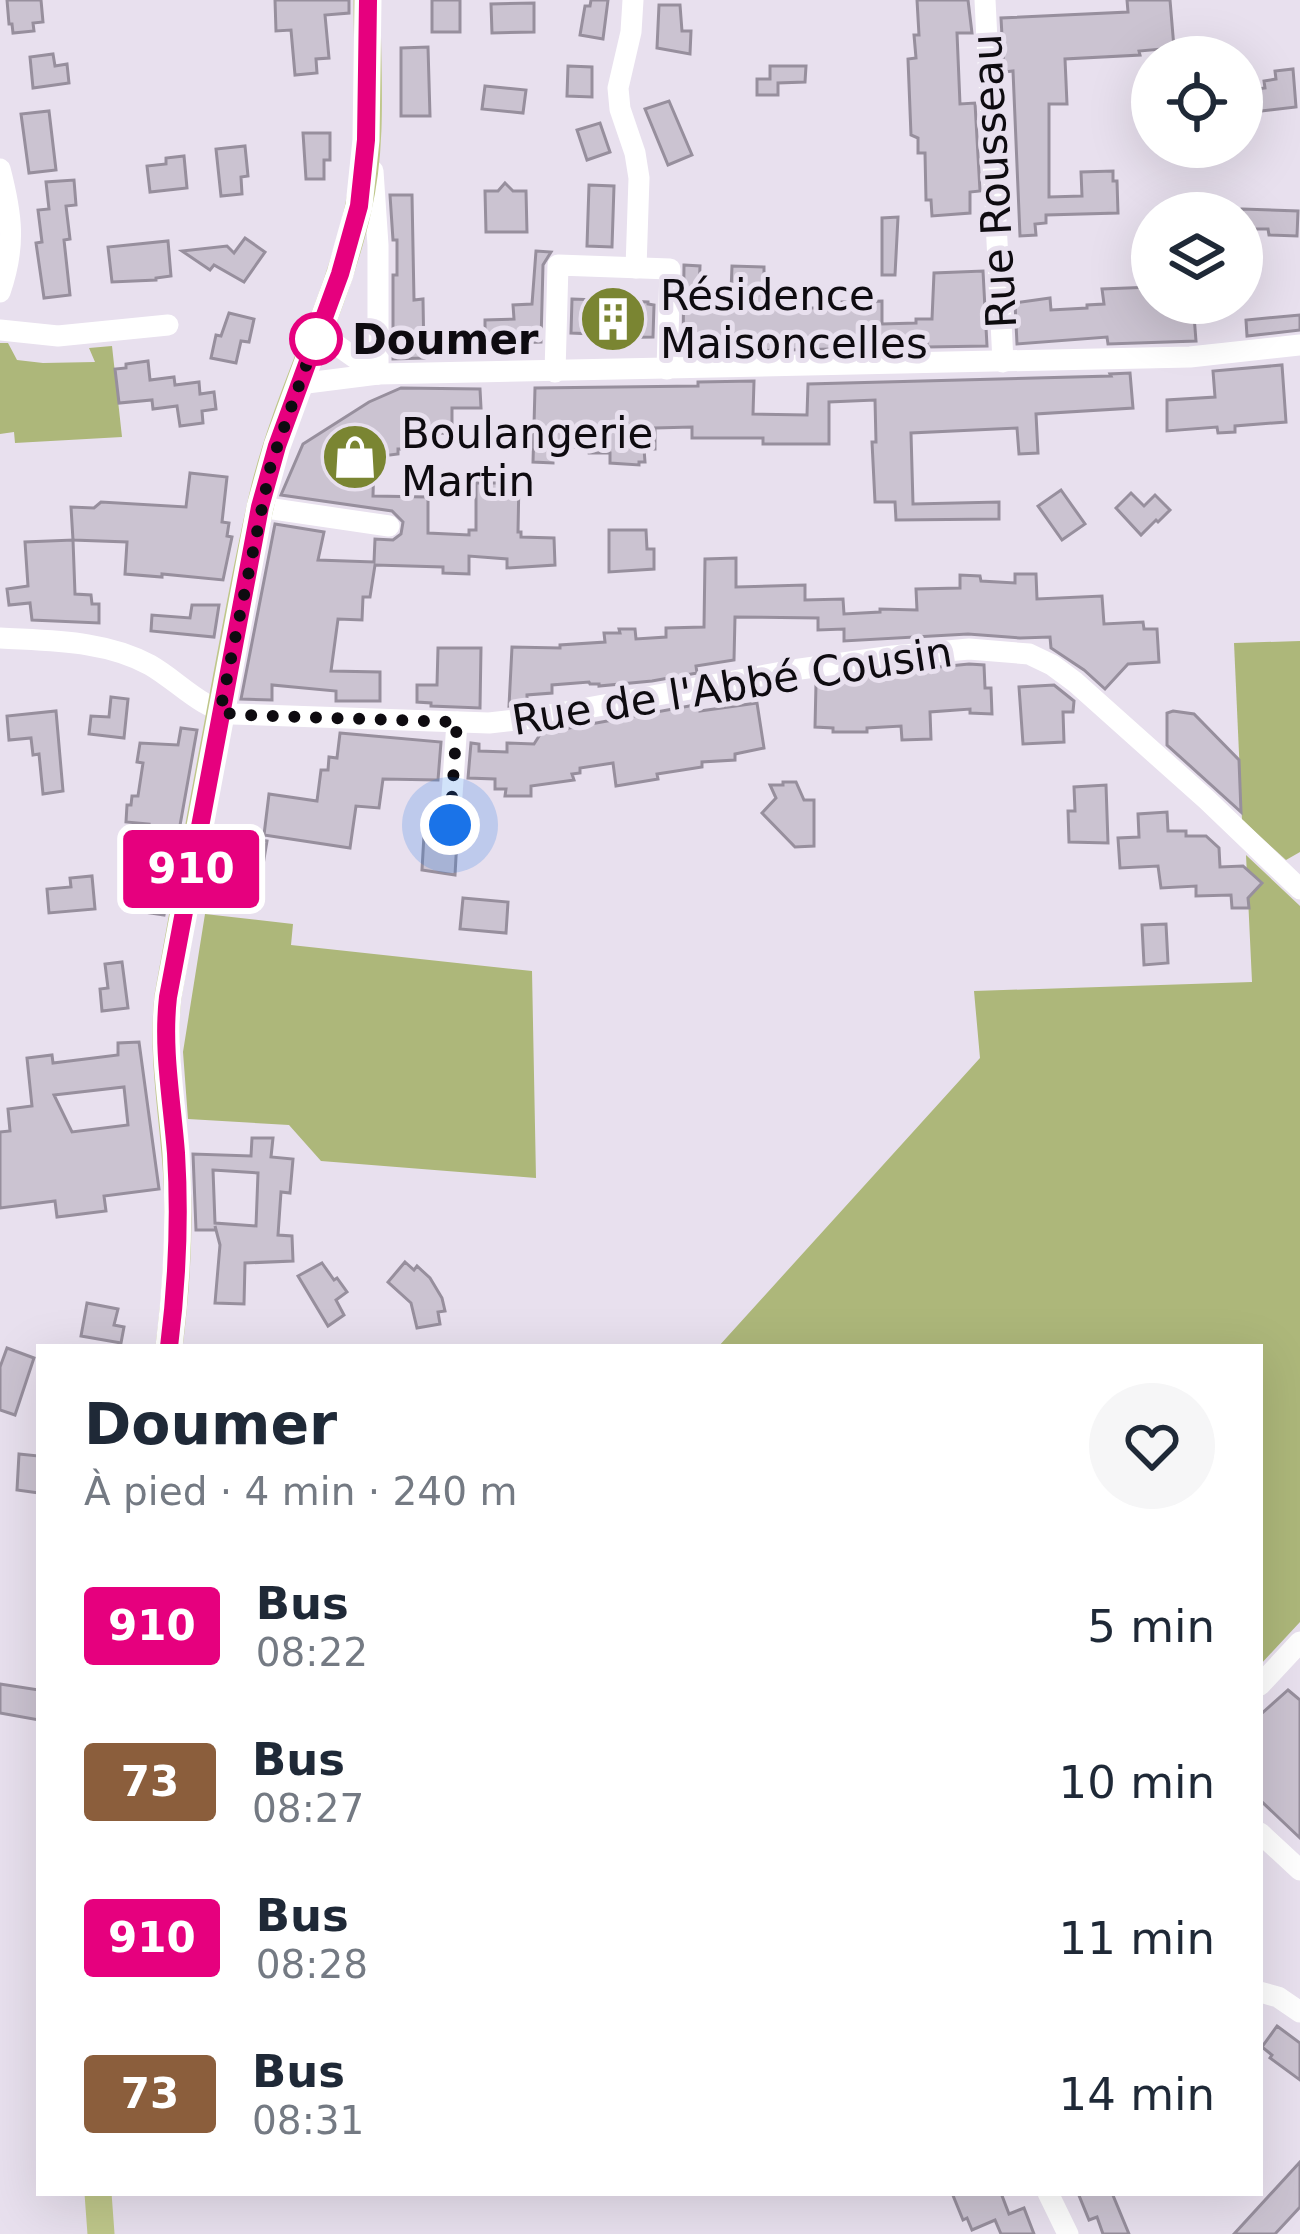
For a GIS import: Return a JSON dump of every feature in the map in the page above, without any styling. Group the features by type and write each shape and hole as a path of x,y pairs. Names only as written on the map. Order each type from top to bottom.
{"main road":[{"path":"169,1344 178,1186 165,1018 260,507 359,206 365,166 368,0"},
{"path":"98,2196 101,2234"}],"street":[{"path":"633,0 618,88 639,178 636,268"},
{"name":"Rue Rousseau","path":"985,0 1003,362"},
{"path":"367,116 378,244 378,374"},
{"path":"0,169 12,232 0,292"},
{"path":"555,372 558,265 670,269 667,369"},
{"path":"0,330 58,337 167,325"},
{"path":"318,332 378,374"},
{"path":"299,385 378,374 1190,357 1300,345"},
{"path":"260,507 388,526"},
{"path":"0,638 118,652 149,665 220,712"},
{"name":"Rue de l'Abbé Cousin","path":"220,712 512,721 893,656 1016,651 1042,659 1075,682 1300,889"},
{"path":"450,825 457,722"},
{"path":"1263,1682 1300,1642"},
{"path":"1263,1836 1300,1870"},
{"path":"1263,1993 1300,2012"},
{"path":"1049,2196 1068,2234"}],"green space":[{"path":"0,343 8,343 17,360 43,363 95,362 89,348 112,346 122,437 15,443 14,432 0,434"},
{"path":"1300,641 1300,852 1286,860 1242,820 1234,643"},
{"path":"1246,855 1300,906 1300,1622 1263,1662 1263,1344 721,1344 980,1058 974,991 1252,982"},
{"path":"205,914 293,924 291,945 532,971 536,1178 321,1161 289,1125 188,1119 183,1052"}],"building":[{"path":"7,0 41,0 43,22 33,23 34,31 13,33"},
{"path":"275,0 349,0 349,13 325,15 329,58 316,59 317,73 295,75 291,30 276,31"},
{"path":"432,0 460,0 460,32 432,32"},
{"path":"591,0 608,0 603,39 580,35 585,6"},
{"path":"917,0 968,0 972,33 957,33 960,104 975,103 980,191 970,192 970,213 932,216 931,200 926,200 925,153 918,153 918,138 911,135 908,59 916,58"},
{"path":"1127,0 1170,0 1173,36 1131,36 1131,55 1065,59 1067,104 1049,104 1049,197 1082,196 1081,172 1113,171 1118,213 1046,215 1046,223 1035,224 1036,235 1020,236 1013,71 1004,72 1001,18 1128,12"},
{"path":"534,3 534,32 492,33 491,4"},
{"path":"659,5 680,5 682,31 691,31 690,54 657,48"},
{"path":"428,47 430,116 401,116 401,48"},
{"path":"53,54 55,66 67,64 69,83 33,88 30,57"},
{"path":"568,66 592,67 592,97 567,96"},
{"path":"770,66 806,66 805,82 778,83 778,95 757,95 757,79 770,79"},
{"path":"1293,69 1296,107 1263,111 1264,81 1276,79 1275,71"},
{"path":"485,86 526,90 523,113 482,109"},
{"path":"669,101 692,155 668,165 645,109"},
{"path":"49,111 56,170 29,173 21,114"},
{"path":"600,123 610,152 587,160 577,130"},
{"path":"303,133 330,133 324,179 306,179"},
{"path":"245,146 248,176 241,177 242,194 221,196 216,149"},
{"path":"184,156 187,188 150,192 147,166"},
{"path":"74,180 76,205 66,206 70,239 64,240 70,295 44,298 36,243 42,242 38,210 49,209 46,182"},
{"path":"505,183 513,191 526,191 527,232 486,232 485,191 498,191"},
{"path":"589,185 614,186 612,247 587,246"},
{"path":"390,195 412,195 414,300 423,299 424,358 393,359 397,240 393,240"},
{"path":"1263,210 1298,211 1297,236 1269,235 1263,229"},
{"path":"898,217 895,275 882,275 882,218"},
{"path":"245,238 265,252 244,282 214,265 210,270 182,251 227,246 234,253"},
{"path":"168,241 171,276 112,282 108,247"},
{"path":"536,251 551,252 543,265 541,342 485,344 485,320 514,319 513,305 532,304"},
{"path":"684,265 700,266 699,292 731,292 732,266 764,267 764,276 771,276 771,293 799,293 799,308 882,301 882,324 932,319 934,273 983,271 987,346 882,342 882,348 698,352 698,347 683,347"},
{"path":"1131,288 1131,324 1195,324 1196,341 1108,344 1107,337 1017,344 1015,303 1050,298 1051,310 1087,308 1104,304 1102,289"},
{"name":"Résidence Maisoncelles","path":"572,299 648,302 654,305 653,337 593,338 593,334 571,333"},
{"path":"229,313 254,319 249,342 241,341 236,363 211,358 216,335 221,336"},
{"path":"1300,315 1300,330 1247,336 1246,324 1263,324 1263,318"},
{"path":"148,361 150,380 174,377 175,385 199,382 200,394 214,392 216,409 202,411 203,423 180,426 177,406 153,409 152,400 119,403 115,369"},
{"path":"1282,365 1286,422 1235,426 1235,432 1218,433 1217,427 1167,431 1167,400 1215,397 1213,371"},
{"path":"1130,373 1133,408 1036,414 1038,453 1019,454 1017,428 911,433 913,504 999,502 999,519 896,520 895,502 875,502 875,400 829,402 829,444 692,438 692,427 655,428 655,449 644,449 645,462 639,465 610,463 610,453 589,453 588,447 558,447 553,463 533,462 535,388 754,381 753,414 807,415 808,384"},
{"path":"401,388 480,389 481,408 452,408 452,433 408,434 406,449 374,457 373,496 428,497 428,533 469,535 469,530 476,530 476,483 519,479 518,532 521,537 554,538 555,565 507,568 507,559 469,556 469,574 443,573 443,567 375,565 370,597 363,597 362,620 338,619 331,671 380,672 380,701 336,701 336,691 272,685 272,700 241,699 275,524 324,532 318,560 374,562 375,539 393,540 401,534 403,522 392,511 281,495 303,444 369,402"},
{"path":"190,473 227,477 222,522 229,523 227,536 232,537 223,580 125,574 127,542 73,540 71,507 94,508 101,502 186,507"},
{"path":"1061,490 1085,524 1062,540 1038,506"},
{"path":"1131,493 1144,506 1155,495 1170,510 1141,535 1116,508"},
{"path":"609,530 646,530 647,549 654,549 654,569 609,572"},
{"path":"73,540 75,594 91,595 92,604 99,604 99,623 32,620 30,603 9,605 7,589 28,586 25,542"},
{"path":"736,558 736,587 805,585 805,600 843,599 844,614 917,610 916,589 960,588 960,575 1015,583 1015,574 1036,574 1037,599 1102,596 1104,624 1143,622 1144,629 1157,629 1159,662 1128,664 1105,689 1051,648 1050,637 968,634 844,641 844,629 818,630 818,618 735,617 734,660 696,666 697,673 652,681 552,685 552,693 527,695 527,704 509,706 512,647 605,642 604,633 620,633 619,629 635,629 636,639 666,637 666,628 704,627 705,559"},
{"path":"192,605 219,605 214,637 151,631 152,615 190,618"},
{"path":"438,648 481,648 480,708 417,702 417,685 437,685"},
{"path":"984,665 992,714 970,713 970,709 930,712 931,739 902,740 901,726 867,728 867,732 815,727 816,684"},
{"path":"1054,685 1074,701 1073,712 1063,712 1064,742 1023,744 1019,687"},
{"path":"111,697 128,699 124,738 89,734 91,716 109,717"},
{"path":"757,703 764,748 735,754 735,760 702,762 702,767 616,786 613,763 580,768 580,773 572,774 574,780 531,786 531,796 505,796 506,789 495,789 495,779 468,778 471,743 479,744 479,751 507,752 507,743 534,744 541,733 700,704 700,711"},
{"path":"56,711 63,791 43,794 39,754 33,755 31,738 9,740 7,716"},
{"path":"1167,713 1194,714 1239,760 1241,812 1167,745"},
{"path":"181,728 197,730 164,915 144,912 151,874 141,873 149,824 126,822 127,805 132,796 138,796 143,763 137,762 140,743 178,745"},
{"path":"340,733 441,742 438,780 383,779 379,808 356,806 350,848 264,835 269,794 317,801 321,770 328,770 329,757 337,758"},
{"path":"796,782 804,800 814,800 814,846 795,847 762,813 776,798 770,785"},
{"path":"1106,785 1108,843 1069,842 1068,811 1075,811 1074,787"},
{"path":"1167,812 1168,831 1206,836 1219,848 1220,867 1243,866 1262,883 1248,898 1249,908 1232,908 1231,895 1196,896 1196,886 1161,888 1158,866 1120,868 1118,838 1139,837 1138,814"},
{"path":"220,834 267,841 261,877 250,876 246,906 208,902"},
{"path":"424,835 457,839 455,875 422,870"},
{"path":"92,876 95,909 49,913 47,889 71,887 70,878"},
{"path":"463,898 508,902 506,933 460,929"},
{"path":"1166,924 1168,963 1144,965 1142,925"},
{"path":"122,962 128,1008 102,1011 100,989 108,988 105,964"},
{"path":"139,1042 159,1189 104,1196 106,1211 57,1217 55,1201 0,1208 0,1132 10,1131 8,1109 32,1106 27,1058 52,1055 53,1063 118,1055 118,1043","holes":["124,1087 128,1125 72,1132 54,1095"]},
{"path":"252,1138 273,1138 271,1157 293,1159 290,1193 281,1192 278,1235 292,1236 293,1261 245,1263 244,1304 215,1303 220,1245 215,1226 216,1230 196,1230 193,1154 251,1156","holes":["213,1170 258,1173 256,1226 215,1223"]},
{"path":"405,1262 430,1278 442,1298 445,1311 438,1312 440,1324 417,1328 411,1303 388,1282"},
{"path":"322,1263 347,1292 336,1300 344,1315 328,1326 298,1276"},
{"path":"87,1303 118,1309 114,1325 124,1327 121,1343 81,1336"},
{"path":"7,1348 34,1358 15,1415 0,1410 0,1367"},
{"path":"19,1454 36,1456 36,1493 17,1490"},
{"path":"0,1684 36,1690 36,1719 0,1713"},
{"path":"1288,1690 1300,1700 1300,1838 1263,1803 1263,1712"},
{"path":"1277,2026 1300,2043 1300,2080 1270,2058 1263,2046"},
{"path":"1300,2162 1300,2207 1275,2234 1234,2234"},
{"path":"953,2196 1002,2196 1009,2214 1024,2208 1034,2234 1001,2234 995,2220 972,2230 967,2218 963,2220"},
{"path":"1079,2196 1113,2196 1129,2234 1103,2234 1097,2217 1089,2220"}],"bus line":[{"name":"910","path":"169,1344 178,1186 166,1045 168,997 260,507 359,206 365,166 368,0"}],"place":[{"name":"Résidence Maisoncelles","path":"613,319"},
{"name":"Doumer","path":"316,339"},
{"name":"Boulangerie Martin","path":"355,457"}],"route":[{"path":"316,339 318,332 271,464 220,712 457,722 450,825"}]}
